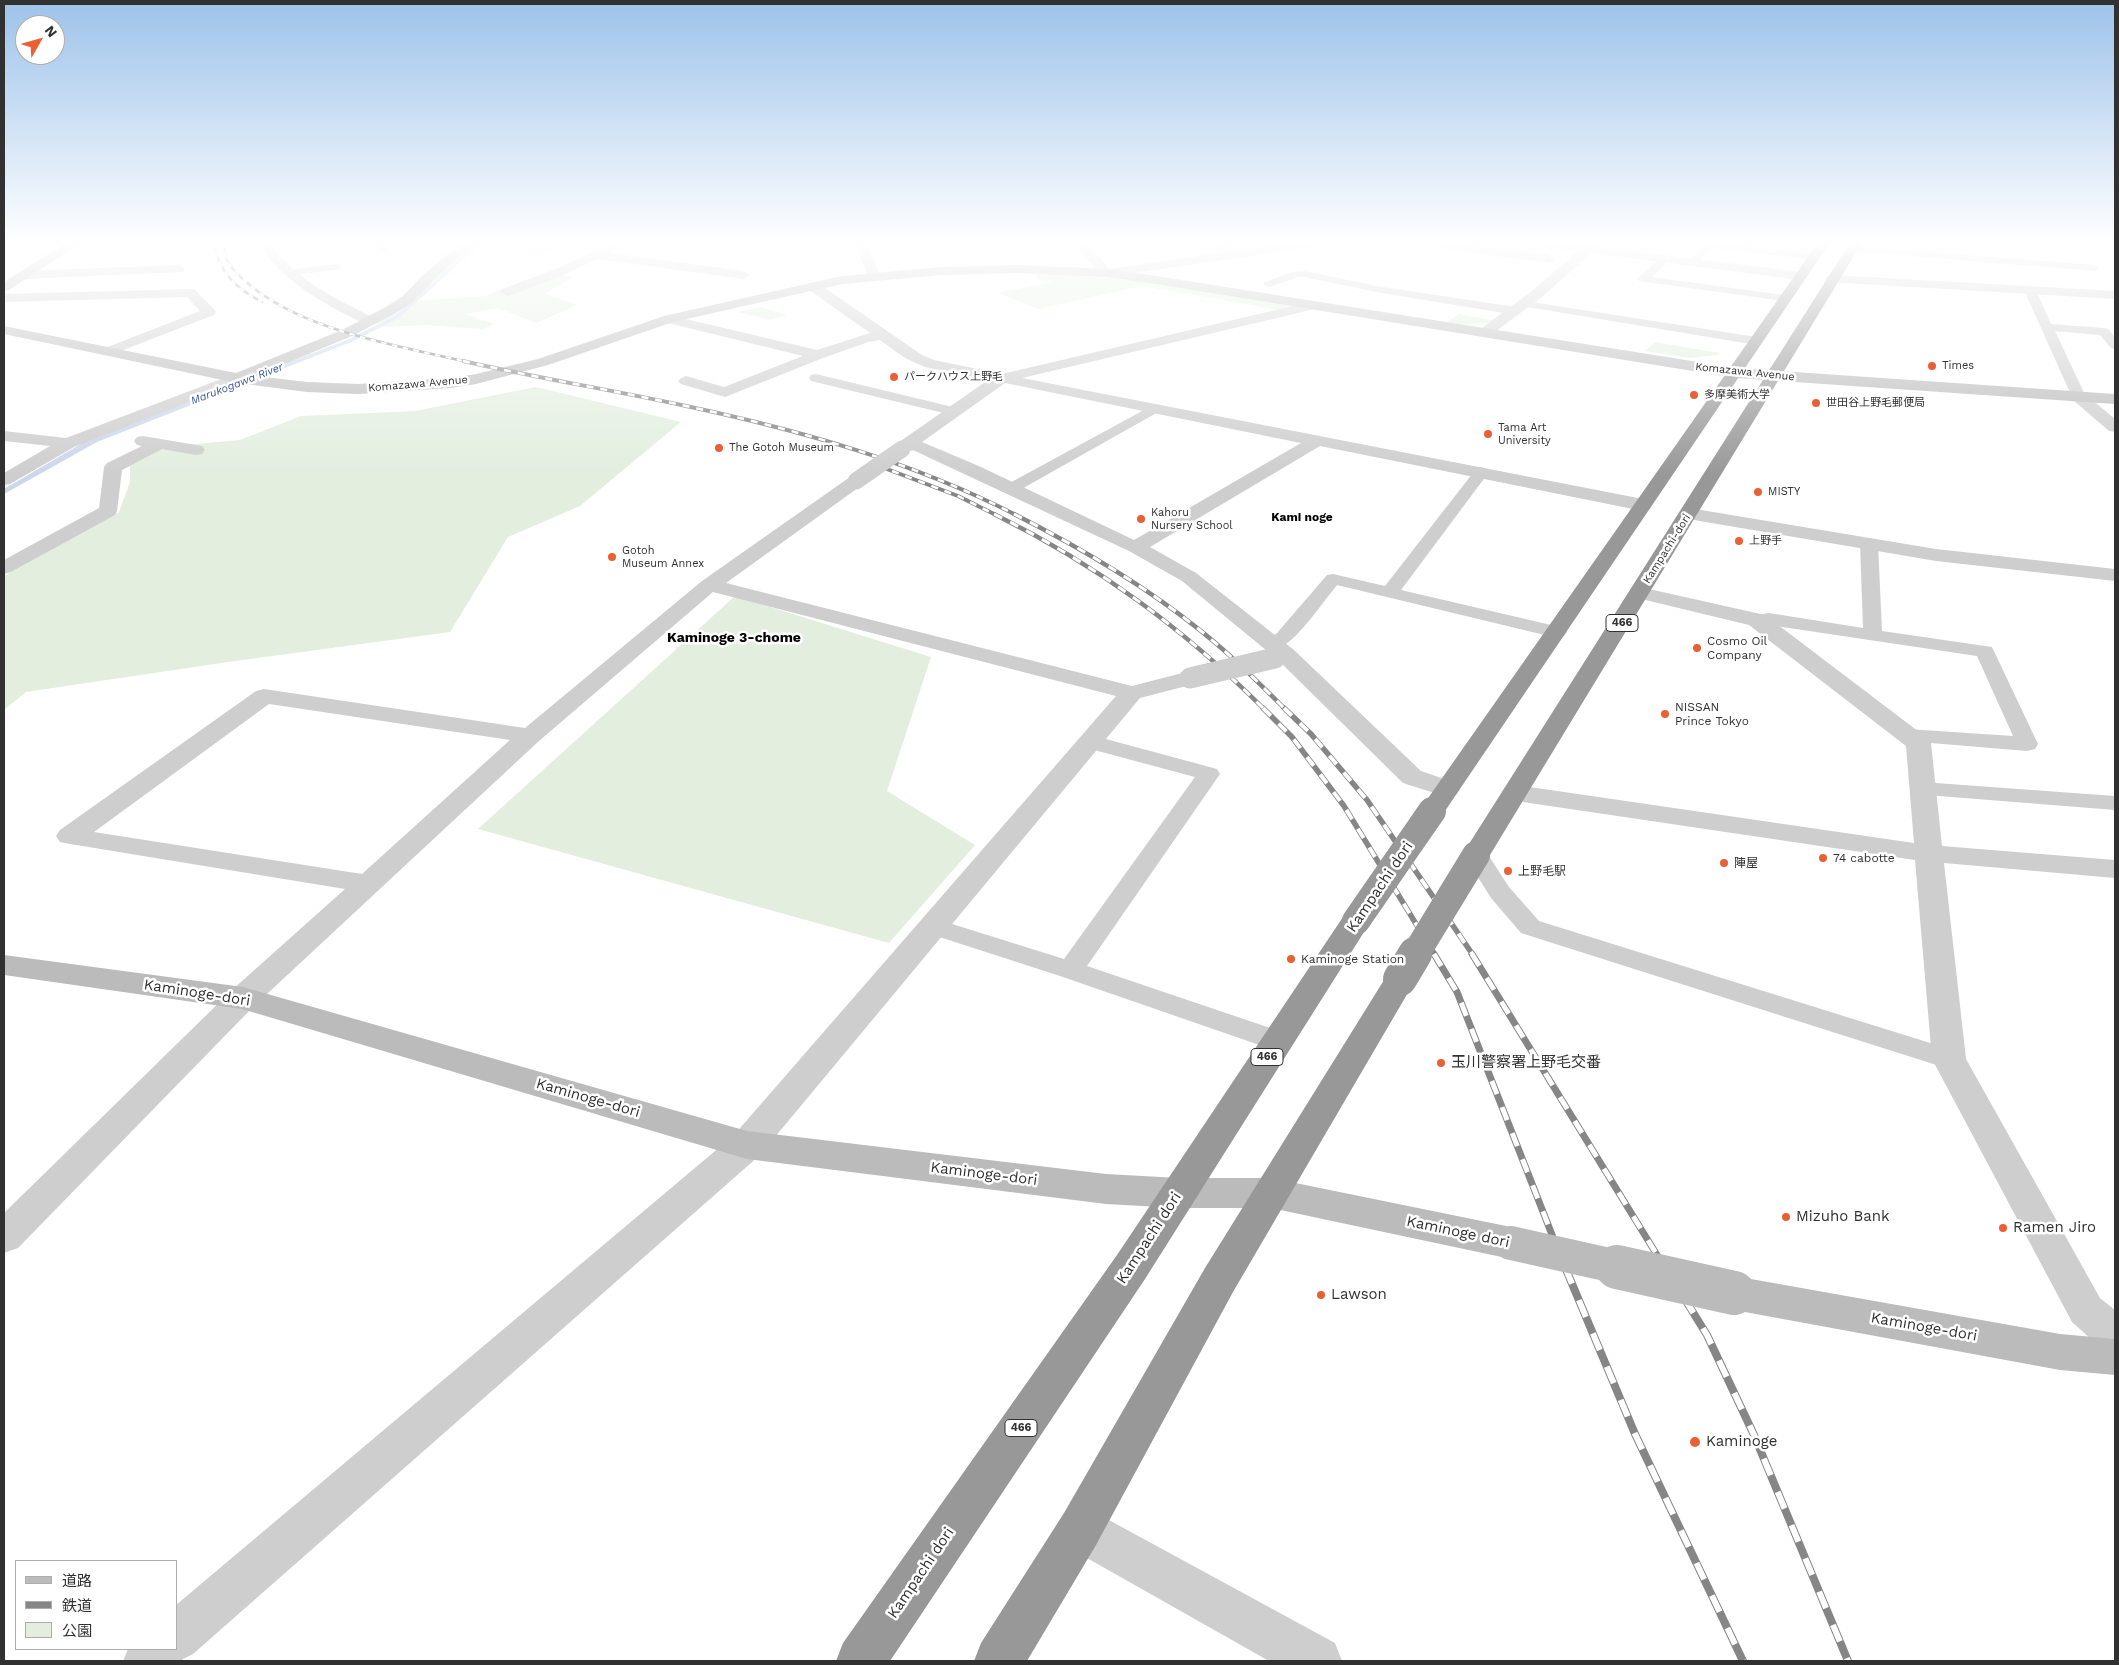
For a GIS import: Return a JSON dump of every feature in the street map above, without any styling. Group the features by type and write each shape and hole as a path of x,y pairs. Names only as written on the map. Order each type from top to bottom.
{"highway":[{"name":"466","path":"1439,800 1557,632 1771,319"},
{"name":"Kampachi-dori","path":"1476,855 1689,514 1807,319"},
{"name":"Kampachi dori","path":"861,1661 1131,1267 1356,921 1439,800"},
{"name":"466","path":"998,1661 1080,1529 1219,1280 1476,855"}],"street":[{"path":"110,351 192,319"},
{"name":"Komazawa Avenue","path":"4,330 237,378 307,387 358,389 451,383 523,368 603,343 667,319"},
{"path":"672,319 818,355"},
{"path":"859,319 893,345 918,360 1002,379 1643,505"},
{"path":"4,1237 243,998 530,736 709,585 952,411 1002,379 1256,319"},
{"name":"Komazawa Avenue","path":"1392,319 1699,367 1772,376 2115,399"},
{"path":"1484,333 1504,319"},
{"path":"4,480 68,443 237,378 347,333 370,320"},
{"path":"686,381 726,392 865,338 883,336"},
{"path":"2079,397 2115,427"},
{"path":"94,432 196,450"},
{"path":"4,436 68,443"},
{"path":"1136,547 1318,440"},
{"path":"4,568 108,511 113,467 160,444"},
{"path":"905,446 921,447 1012,488 1122,542 1136,547 1189,577 1278,652 1439,800"},
{"path":"1689,514 1936,555 2115,574"},
{"path":"709,585 1132,693 1278,652"},
{"path":"1640,593 1757,620 1918,743 1927,853 1949,1060 2086,1310 2115,1335"},
{"path":"178,1635 747,1145 1132,693"},
{"path":"369,884 70,836 264,696 530,736"},
{"path":"1516,793 1927,853 2115,868"},
{"name":"Kaminoge-dori","path":"4,965 243,998 747,1145 1106,1189 1179,1193"},
{"name":"Kaminoge dori","path":"1179,1193 1271,1193 1510,1243 1734,1293"},
{"name":"Kaminoge-dori","path":"1734,1293 2060,1352 2115,1357"},
{"path":"1080,1529 1317,1661"},
{"path":"148,1661 161,1650"}],"lane":[{"path":"1602,319 1757,341"},
{"path":"2044,319 2079,397"},
{"path":"2048,327 2104,332 2115,345"},
{"path":"816,378 952,411"},
{"path":"1012,488 1155,408"},
{"path":"1389,593 1481,472"},
{"path":"1869,544 1873,636"},
{"path":"1278,652 1284,637 1333,579 1557,632"},
{"path":"1757,620 1769,619 1985,652 2027,744 1907,735"},
{"path":"1070,970 1209,774 1091,742"},
{"path":"1922,789 2115,803"},
{"path":"1476,855 1500,892 1530,927 1949,1060"},
{"path":"933,926 1070,970 1278,1041"}],"green space":[{"path":"379,319 479,319 494,324 484,329 425,325 385,327 373,322"},
{"path":"525,319 546,319 536,323"},
{"path":"1452,319 1492,320 1488,323 1455,325 1446,323"},
{"path":"1655,342 1720,353 1690,358 1645,351"},
{"path":"536,387 681,422 580,506 508,537 450,632 26,692 4,710 4,576 119,512 130,482 130,465 163,447 240,440 301,416 415,411"},
{"path":"735,596 931,657 887,791 975,845 889,943 478,829"}],"waterway":[{"name":"Marukogawa River","path":"4,492 94,440 349,341 394,319"}],"railway":[{"path":"308,319 350,334 468,362"},
{"path":"463,361 728,415 813,437 937,479 1015,514"},
{"path":"879,466 958,496 994,514"},
{"path":"994,514 1068,555 1137,600 1202,652 1264,709"},
{"path":"1015,514 1087,553 1157,598 1223,650 1285,709"},
{"path":"1284,708 1311,734 1367,800 1473,955"},
{"path":"1264,709 1292,737 1344,806 1435,955"},
{"path":"1434,954 1457,992 1565,1268"},
{"path":"1472,954 1665,1268"},
{"path":"1565,1267 1635,1434 1743,1661"},
{"path":"1665,1267 1707,1335 1754,1435 1848,1661"}],"place":[{"name":"Times","path":"1932,366"},
{"name":"パークハウス上野毛","path":"894,377"},
{"name":"多摩美術大学","path":"1694,395"},
{"name":"世田谷上野毛郵便局","path":"1816,403"},
{"name":"Tama Art University","path":"1488,434"},
{"name":"The Gotoh Museum","path":"719,448"},
{"name":"MISTY","path":"1758,492"},
{"name":"Kahoru Nursery School","path":"1141,519"},
{"name":"上野手","path":"1739,541"},
{"name":"Gotoh Museum Annex","path":"612,557"},
{"name":"Cosmo Oil Company","path":"1697,648"},
{"name":"NISSAN Prince Tokyo","path":"1665,714"},
{"name":"74 cabotte","path":"1823,858"},
{"name":"陣屋","path":"1724,863"},
{"name":"上野毛駅","path":"1508,871"},
{"name":"Kaminoge Station","path":"1291,959"},
{"name":"玉川警察署上野毛交番","path":"1441,1063"},
{"name":"Mizuho Bank","path":"1786,1217"},
{"name":"Ramen Jiro","path":"2003,1228"},
{"name":"Lawson","path":"1321,1295"},
{"name":"Kaminoge","path":"1695,1442"}],"district":[{"name":"Kami noge","path":"1302,517"},
{"name":"Kaminoge 3-chome","path":"734,638"}]}
